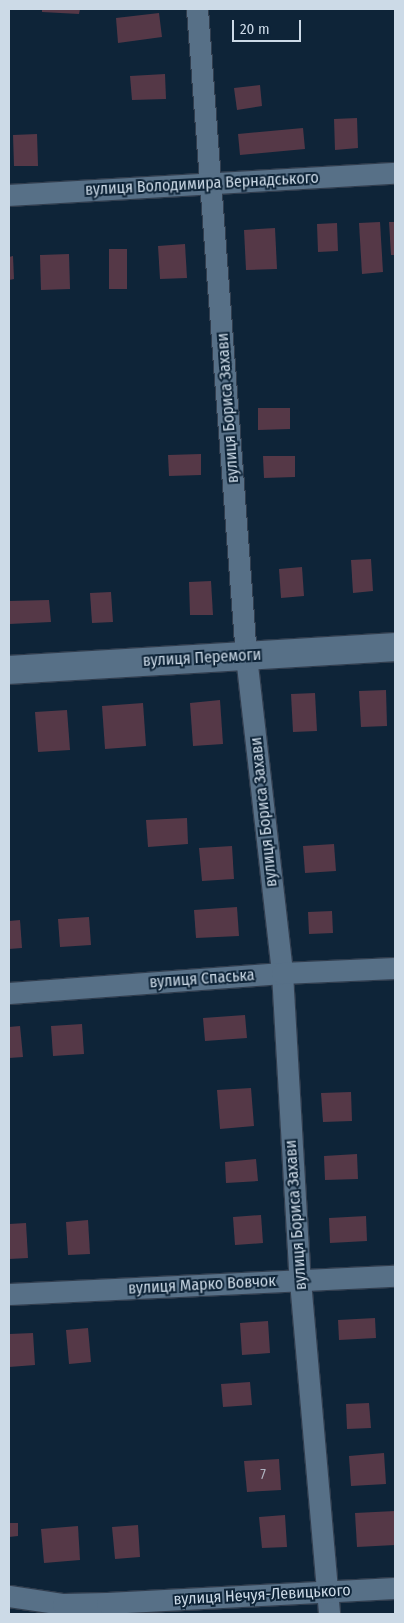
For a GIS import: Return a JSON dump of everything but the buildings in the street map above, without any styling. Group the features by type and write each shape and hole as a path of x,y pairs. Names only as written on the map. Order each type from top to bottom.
{"main road":[{"name":"вулиця Перемоги","path":"9,670 395,647"}],"street":[{"name":"вулиця Бориса Захави","path":"197,9 246,656 282,973 300,1281 329,1614"},
{"name":"вулиця Володимира Вернадського","path":"9,195 395,173"},
{"name":"вулиця Спаська","path":"9,993 282,973 395,968"},
{"name":"вулиця Марко Вовчок","path":"9,1294 395,1276"},
{"name":"вулиця Нечуя-Левицького","path":"9,1596 63,1604 107,1604 395,1588"}]}
